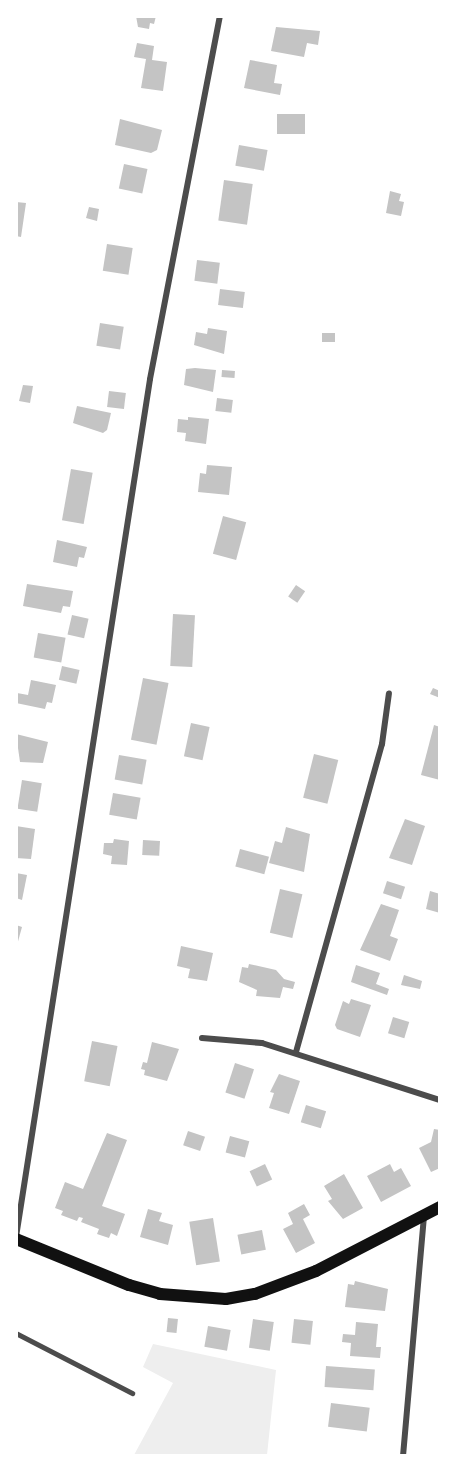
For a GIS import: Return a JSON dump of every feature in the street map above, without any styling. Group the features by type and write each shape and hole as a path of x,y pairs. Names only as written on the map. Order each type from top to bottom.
{"main road":[{"path":"16,1238 129,1285 172,1296 226,1299 286,1284 440,1207"}],"street":[{"path":"16,1238 150,379 220,16"},
{"path":"296,1052 382,744 389,693"},
{"path":"202,1038 235,1038 296,1052 440,1100"},
{"path":"403,1455 424,1215"}],"lane":[{"path":"16,1333 132,1393"}],"shaded area":[{"path":"153,1344 276,1370 267,1455 134,1455 173,1383 143,1367"}],"building":[{"path":"136,16 156,16 154,24 150,23 149,29 138,27"},
{"path":"276,27 320,31 318,45 307,43 304,57 271,51"},
{"path":"137,43 154,46 152,60 167,62 163,91 141,88 146,59 134,57"},
{"path":"250,60 277,65 274,83 282,84 280,95 244,88"},
{"path":"277,114 305,114 305,134 277,134"},
{"path":"120,119 162,130 157,150 151,153 115,145"},
{"path":"239,145 268,150 264,171 235,166"},
{"path":"124,164 147,169 142,193 119,188"},
{"path":"224,180 253,184 247,225 218,221"},
{"path":"390,191 401,194 399,201 404,202 401,216 386,213"},
{"path":"16,202 26,203 21,237 16,236"},
{"path":"89,207 99,209 97,221 86,218"},
{"path":"107,244 133,248 128,275 103,271"},
{"path":"197,260 220,263 217,284 194,281"},
{"path":"220,289 245,292 243,308 218,305"},
{"path":"100,323 124,327 120,349 96,346"},
{"path":"208,328 227,331 224,354 194,345 196,332 207,334"},
{"path":"322,333 335,333 335,342 322,342"},
{"path":"186,369 216,370 213,392 184,385"},
{"path":"222,370 235,371 234,378 222,377"},
{"path":"23,385 33,386 30,403 19,401"},
{"path":"109,391 126,393 124,409 107,407"},
{"path":"217,398 233,400 231,413 215,411"},
{"path":"77,406 111,413 107,430 103,433 73,423"},
{"path":"188,417 209,419 206,444 185,441 186,433 177,432 178,419 188,420"},
{"path":"207,465 232,467 229,495 198,492 200,473 206,474"},
{"path":"71,469 93,473 84,524 62,520"},
{"path":"223,516 246,522 236,560 213,554"},
{"path":"57,540 87,547 84,558 79,557 77,567 53,562"},
{"path":"27,584 73,591 70,607 63,606 61,613 23,606"},
{"path":"296,585 305,591 297,603 288,597"},
{"path":"173,614 195,615 192,667 170,666"},
{"path":"72,615 89,619 84,638 68,634"},
{"path":"38,633 66,638 61,662 34,658"},
{"path":"62,666 80,670 76,684 59,680"},
{"path":"143,678 169,683 157,745 131,740"},
{"path":"31,680 56,685 52,703 47,702 45,709 16,703 17,693 28,695"},
{"path":"433,688 440,691 440,698 430,694"},
{"path":"191,723 210,727 203,760 184,756"},
{"path":"434,725 440,727 440,780 421,775"},
{"path":"16,734 48,742 43,763 20,762"},
{"path":"314,754 338,760 327,804 303,798"},
{"path":"119,755 147,760 142,784 115,780"},
{"path":"22,780 42,783 37,812 17,809"},
{"path":"113,793 141,798 137,820 109,815"},
{"path":"405,819 425,826 412,865 389,858"},
{"path":"16,826 35,829 31,859 16,858"},
{"path":"286,827 310,834 304,872 269,863 275,841 282,843"},
{"path":"114,839 129,841 127,865 111,864 112,856 103,854 104,843 113,843"},
{"path":"143,840 160,841 159,856 142,855"},
{"path":"240,849 269,857 264,874 235,866"},
{"path":"16,873 27,875 22,900 16,898"},
{"path":"387,881 405,887 401,899 383,893"},
{"path":"280,889 302,894 292,938 270,933"},
{"path":"430,891 440,894 440,913 426,909"},
{"path":"381,904 399,910 390,936 398,939 390,961 360,950"},
{"path":"16,925 22,927 17,945 16,945"},
{"path":"181,946 213,953 207,981 188,978 190,969 177,966"},
{"path":"249,964 276,970 284,979 295,982 293,989 283,987 280,998 256,996 257,990 239,982 242,967 248,968"},
{"path":"356,965 380,973 376,984 389,989 387,995 351,982"},
{"path":"404,975 422,981 420,989 401,985"},
{"path":"351,999 371,1005 360,1037 337,1029 335,1025 343,1001 349,1004"},
{"path":"393,1017 409,1022 404,1038 388,1033"},
{"path":"92,1041 118,1046 110,1086 84,1081"},
{"path":"152,1042 179,1049 167,1081 144,1075 145,1070 141,1069 143,1062 147,1063"},
{"path":"235,1063 254,1069 244,1099 225,1092"},
{"path":"279,1074 300,1081 289,1114 269,1108 274,1093 270,1092"},
{"path":"306,1105 326,1111 321,1128 301,1122"},
{"path":"434,1129 440,1130 440,1168 431,1172 419,1148 431,1142"},
{"path":"188,1131 205,1137 200,1151 183,1145"},
{"path":"107,1133 127,1140 102,1206 125,1214 117,1236 111,1233 109,1238 97,1234 99,1229 81,1222 83,1218 79,1217 77,1221 61,1215 63,1211 55,1208 65,1182 83,1189"},
{"path":"230,1136 249,1141 245,1158 226,1152"},
{"path":"265,1164 272,1179 257,1187 250,1171"},
{"path":"390,1164 394,1172 401,1168 411,1186 381,1202 367,1176"},
{"path":"344,1174 363,1208 343,1219 328,1201 332,1199 324,1186"},
{"path":"304,1204 310,1215 303,1219 315,1243 296,1253 283,1229 293,1224 288,1213"},
{"path":"148,1209 162,1213 159,1221 173,1225 168,1245 140,1237"},
{"path":"213,1218 220,1261 196,1265 189,1222"},
{"path":"262,1230 266,1250 241,1254 237,1235"},
{"path":"355,1281 388,1289 385,1311 345,1307 348,1284 354,1285"},
{"path":"168,1318 178,1319 176,1333 167,1332"},
{"path":"253,1319 274,1322 270,1351 249,1348"},
{"path":"294,1319 313,1321 310,1345 291,1343"},
{"path":"356,1322 378,1324 376,1347 381,1347 380,1358 350,1356 351,1343 342,1342 343,1334 355,1335"},
{"path":"208,1326 231,1330 227,1351 204,1347"},
{"path":"326,1366 375,1369 373,1390 325,1387"},
{"path":"331,1403 370,1408 367,1432 328,1427"}]}
